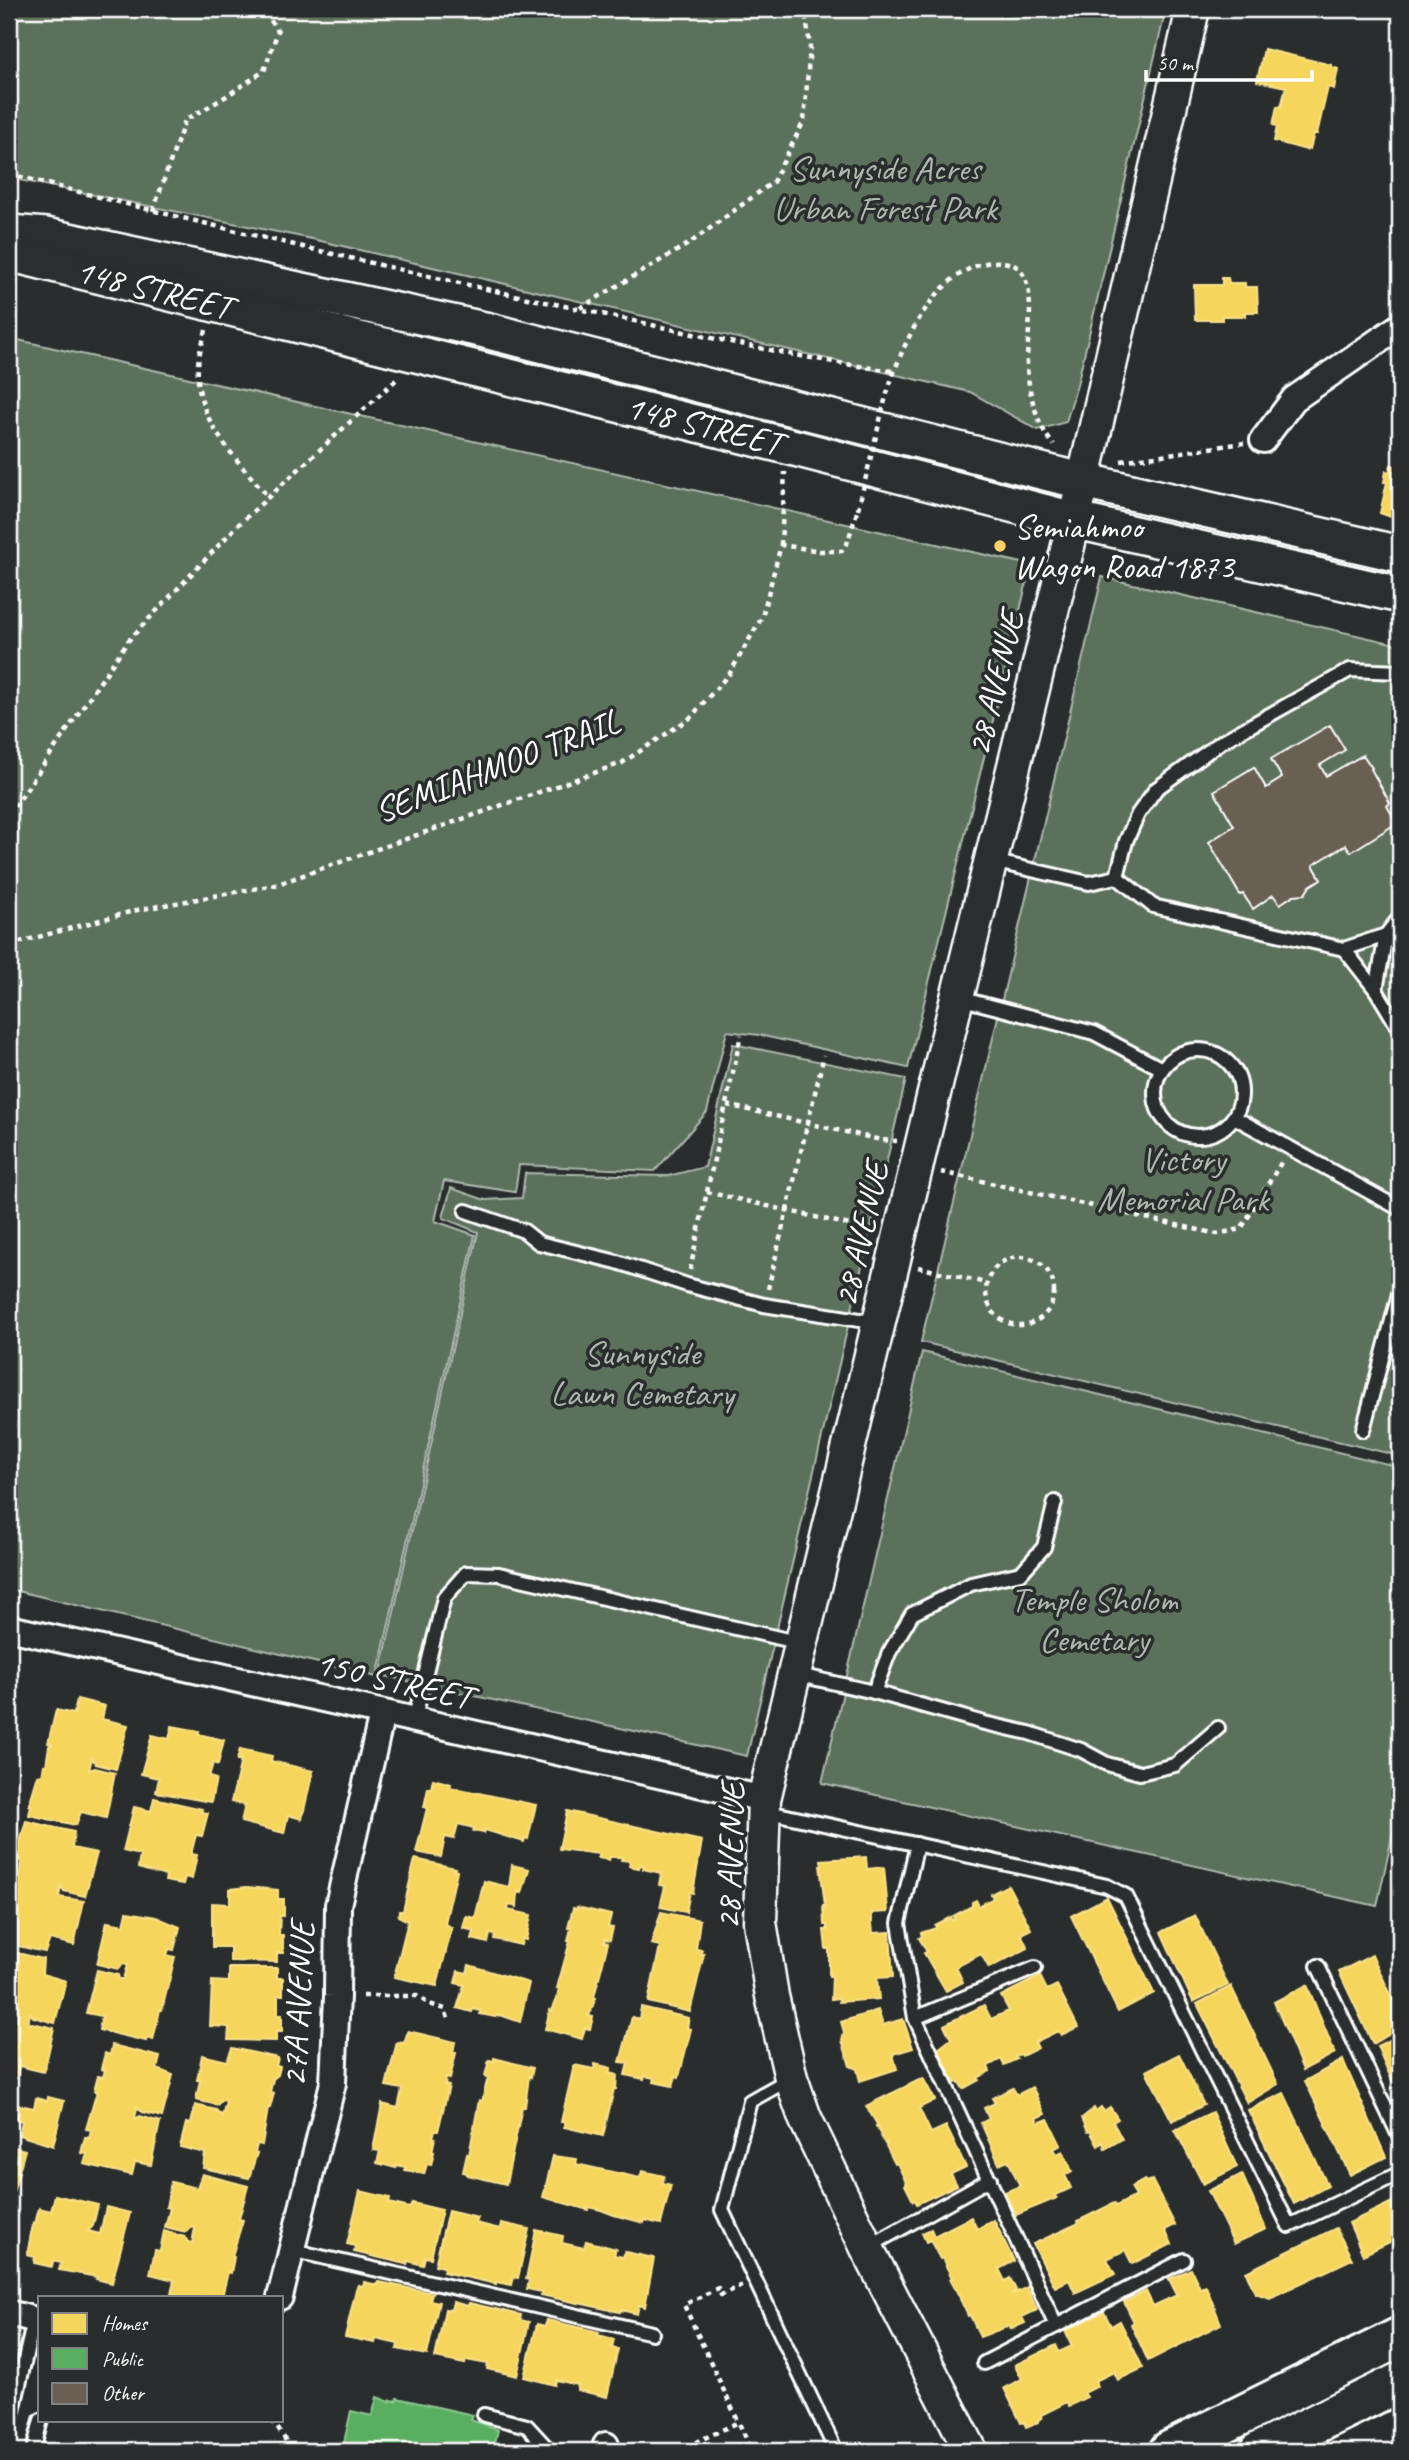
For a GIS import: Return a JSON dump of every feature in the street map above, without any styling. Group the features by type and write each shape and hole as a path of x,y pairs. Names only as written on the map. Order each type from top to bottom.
{"main road":[{"name":"148 STREET","path":"9,233 46,236 485,330 1083,481 1400,554"},
{"name":"148 STREET","path":"9,254 791,447 1073,520 1400,595"},
{"path":"1169,2451 1400,2337"},
{"path":"1260,2451 1400,2382"}],"street":[{"name":"28 AVENUE","path":"971,2451 867,2248 805,2118 791,2078 772,1996 760,1922 764,1805 1083,481 1193,9"},
{"path":"1263,440 1294,400 1400,326"},
{"name":"150 STREET","path":"9,1628 764,1805"},
{"name":"27A AVENUE","path":"279,2296 332,2083 338,1905 382,1714"},
{"path":"9,2313 37,2321"}],"lane":[{"path":"1117,877 1126,841 1138,814 1156,789 1210,750 1350,670 1400,673"},
{"path":"992,861 1089,883 1117,877"},
{"path":"1117,877 1153,906 1344,949 1386,935"},
{"path":"1376,990 1386,935 1400,917"},
{"path":"1344,949 1376,990 1400,1030"},
{"path":"957,998 1094,1033 1162,1069"},
{"path":"1184,1052 1211,1052 1223,1059 1233,1068 1239,1081 1241,1095 1234,1117 1220,1130 1207,1135 1192,1136 1178,1132 1166,1123 1158,1111 1156,1082 1162,1069 1184,1052"},
{"path":"1234,1117 1400,1209"},
{"path":"466,1211 524,1231 539,1243 617,1262 687,1285 764,1305 879,1323"},
{"path":"1363,1430 1400,1290"},
{"path":"874,1692 889,1653 912,1614 971,1584 1021,1573 1044,1546 1055,1502"},
{"path":"414,1721 444,1598 466,1573 499,1574 801,1643"},
{"path":"795,1674 1029,1733 1081,1751 1107,1764 1140,1773 1175,1765 1218,1728"},
{"path":"764,1805 917,1844 1107,1886 1126,1896 1289,2226 1400,2173"},
{"path":"917,1844 899,1923 915,2018 1056,2326"},
{"path":"1318,1966 1400,2138"},
{"path":"915,2018 1035,1968"},
{"path":"791,2078 750,2101 722,2210 835,2451"},
{"path":"867,2248 990,2179"},
{"path":"291,2250 652,2333"},
{"path":"984,2363 1184,2260"},
{"path":"9,2428 37,2321"},
{"path":"484,2415 527,2426 550,2451"},
{"path":"33,2451 40,2422"}],"path":[{"path":"153,211 185,120 264,71 278,31 263,9"},
{"path":"579,309 690,243 773,182 804,121 810,46 805,9"},
{"path":"9,174 400,270 832,363 893,372"},
{"path":"781,545 820,551 842,551 846,547 893,372 922,314 940,290 971,268 983,264 996,261 1017,267 1026,279 1030,292 1027,367 1039,423 1048,439 1063,452"},
{"path":"212,303 198,367 199,397 216,434 269,498"},
{"path":"9,816 128,641 239,525 422,355"},
{"path":"1118,461 1263,440"},
{"name":"SEMIAHMOO TRAIL","path":"9,945 137,910 275,885 622,763 690,718 730,673 762,617 781,545 783,476 791,447"},
{"path":"687,1285 741,1035"},
{"path":"764,1305 824,1055"},
{"path":"727,1105 881,1140 899,1141"},
{"path":"933,1170 1217,1234 1241,1229 1289,1148"},
{"path":"707,1192 854,1226"},
{"path":"1021,1257 1032,1259 1049,1274 1054,1297 1043,1316 1024,1325 1013,1325 994,1314 988,1305 986,1283 999,1264 1021,1257"},
{"path":"911,1265 986,1283"},
{"path":"363,1996 418,1996 429,2004 445,2009 449,2022"},
{"path":"752,2451 684,2305 718,2288 721,2295 754,2278"},
{"path":"273,2422 293,2451"},
{"path":"677,2451 738,2422"}],"green space":[{"name":"Sunnyside Acres Urban Forest Park","path":"9,9 1166,9 1066,422 1038,430 970,392 312,239 9,178"},
{"path":"9,338 1031,565 908,1068 759,1035 727,1031 707,1112 655,1171 519,1165 515,1192 444,1181 435,1221 475,1235 377,1677 9,1589"},
{"name":"Victory Memorial Park","path":"1102,577 1400,645 1400,1456 921,1342"},
{"name":"Sunnyside Lawn Cemetary","path":"733,1044 906,1079 747,1756 380,1675 478,1232 443,1218 451,1188 485,1200 522,1198 525,1173 668,1176 705,1167"},
{"name":"Temple Sholom Cemetary","path":"922,1352 1400,1467 1400,1800 1377,1906 822,1783"}],"building: Homes":[{"path":"1264,49 1332,65 1338,69 1334,89 1328,87 1317,134 1314,134 1310,149 1274,141 1277,126 1273,125 1277,106 1281,107 1286,87 1257,81"},
{"path":"1222,278 1228,278 1229,283 1245,283 1245,287 1257,287 1258,312 1245,312 1245,316 1222,316 1222,320 1195,320 1194,285 1222,285"},
{"path":"1391,465 1400,467 1400,520 1380,513 1387,482 1384,482 1386,471 1389,472"},
{"path":"9,1677 17,1678 10,1710 9,1709"},
{"path":"77,1699 105,1706 102,1719 128,1725 116,1769 96,1764 92,1758 89,1770 95,1768 115,1773 106,1818 81,1812 76,1825 29,1815 29,1805 38,1775 42,1776 49,1746 52,1744 48,1743 56,1710 74,1714"},
{"path":"172,1726 199,1731 198,1734 224,1740 218,1765 213,1763 209,1777 216,1779 211,1802 156,1792 159,1778 141,1774 152,1735 169,1739"},
{"path":"240,1749 272,1756 271,1761 313,1771 302,1819 288,1815 284,1833 241,1822 245,1805 231,1802 241,1760 237,1760"},
{"path":"433,1779 451,1784 450,1787 536,1805 528,1839 525,1838 524,1842 485,1830 484,1833 473,1831 474,1828 458,1824 454,1839 445,1837 441,1857 416,1852 427,1808 424,1807 428,1788 431,1788"},
{"path":"154,1798 202,1809 201,1812 208,1813 202,1836 196,1835 191,1854 197,1855 192,1879 185,1877 183,1884 165,1881 166,1876 138,1868 140,1855 123,1851 134,1807 151,1811"},
{"path":"567,1811 702,1841 693,1893 690,1892 686,1912 660,1907 665,1886 659,1885 661,1873 643,1869 644,1866 640,1865 639,1868 629,1866 630,1861 621,1860 622,1857 610,1857 609,1860 598,1858 599,1854 559,1849"},
{"path":"26,1821 74,1832 72,1848 97,1853 85,1896 64,1891 61,1886 59,1897 84,1901 74,1945 50,1939 45,1952 9,1944 9,1904 13,1892 15,1893 20,1871 18,1848"},
{"path":"866,1857 867,1869 884,1867 888,1912 872,1913 872,1924 873,1933 890,1932 893,1977 877,1978 879,1999 839,2002 839,1998 831,1999 832,1976 829,1976 829,1949 826,1949 824,1930 827,1930 827,1925 824,1925 825,1906 820,1865 821,1860"},
{"path":"415,1859 455,1868 457,1871 445,1923 452,1928 437,1986 394,1977 408,1921 398,1916 399,1911 403,1911"},
{"path":"512,1865 529,1869 522,1893 518,1892 517,1907 509,1905 508,1910 531,1915 526,1940 522,1939 521,1945 494,1939 495,1935 490,1934 488,1943 472,1939 474,1931 463,1928 466,1916 475,1918 484,1881 509,1887"},
{"path":"1008,1885 1031,1929 1021,1934 1028,1948 989,1968 981,1954 956,1967 963,1982 946,1991 924,1953 927,1952 919,1938 921,1933 936,1928 935,1925 951,1917 952,1920 955,1919 953,1916 972,1906 972,1902 976,1900 979,1906 993,1898 991,1894"},
{"path":"247,1887 278,1890 278,1899 284,1899 284,1916 280,1916 279,1935 283,1935 283,1953 277,1953 277,1962 230,1961 230,1947 212,1947 212,1903 230,1904 230,1889"},
{"path":"1107,1897 1154,1993 1118,2012 1071,1916"},
{"path":"573,1908 611,1915 608,1927 613,1928 610,1940 605,1939 604,1942 608,1943 594,1997 596,1998 589,2016 593,2017 590,2029 585,2028 582,2039 545,2029 557,1997 570,1941 571,1928 568,1928"},
{"path":"127,1912 156,1917 180,1927 174,1950 169,1949 167,1955 175,1957 153,2040 147,2038 146,2041 99,2030 102,2016 86,2013 97,1970 118,1975 119,1979 123,1979 127,1965 123,1964 118,1969 97,1964 107,1922 124,1925"},
{"path":"661,1912 700,1920 696,1949 702,1950 701,1954 704,1954 690,2012 648,2002 660,1946 651,1944"},
{"path":"1195,1915 1228,1985 1193,2002 1161,1932"},
{"path":"9,1951 43,1959 42,1974 66,1981 55,2023 33,2017 30,2013 28,2024 54,2028 44,2072 19,2066 16,2079 9,2078"},
{"path":"1372,1955 1400,2014 1400,2028 1373,2044 1339,1972"},
{"path":"469,1965 529,1983 520,2022 500,2015 495,2017 480,2014 480,2011 473,2009 472,2012 457,2008 464,1985 455,1983 458,1971 467,1973"},
{"path":"229,1968 277,1968 277,1978 283,1978 283,1995 278,1995 278,2015 282,2015 282,2032 276,2032 276,2041 228,2040 229,2027 210,2026 212,1981 229,1982"},
{"path":"1040,1976 1047,1990 1057,1985 1078,2027 1061,2035 1058,2031 1035,2042 1038,2048 1022,2056 1015,2056 1017,2059 1004,2065 1001,2059 988,2066 990,2071 963,2089 959,2082 955,2083 938,2049 951,2039 944,2025 984,2005 991,2019 1009,2011 1001,1996"},
{"path":"1307,1985 1335,2053 1303,2070 1274,2002"},
{"path":"1231,1986 1278,2084 1247,2103 1197,2004"},
{"path":"641,2007 689,2018 687,2028 691,2029 679,2077 676,2076 673,2086 653,2082 654,2078 625,2075 628,2063 620,2062 632,2017 639,2019"},
{"path":"878,2010 883,2025 903,2019 913,2048 893,2054 897,2069 860,2081 857,2069 850,2066 842,2040 844,2032 841,2022"},
{"path":"408,2031 455,2042 453,2053 456,2053 450,2079 446,2078 445,2085 449,2086 438,2131 435,2131 433,2137 431,2165 427,2164 424,2174 405,2170 405,2167 397,2165 396,2168 377,2163 380,2151 373,2150 382,2104 398,2108 402,2089 386,2086 397,2042 404,2043"},
{"path":"1400,2035 1400,2099 1377,2046"},
{"path":"112,2045 160,2057 157,2069 173,2075 162,2117 142,2112 137,2107 135,2119 140,2116 160,2122 151,2165 135,2162 132,2175 84,2164 87,2154 81,2153 85,2137 89,2138 91,2130 86,2129 97,2091 94,2091 98,2076 103,2077 105,2070 101,2069 105,2053 110,2055"},
{"path":"232,2048 278,2058 276,2066 280,2067 270,2092 274,2093 268,2108 262,2145 257,2144 249,2178 203,2168 205,2153 180,2147 186,2123 191,2124 195,2105 216,2110 222,2116 226,2101 222,2100 217,2105 196,2100 202,2055 227,2061"},
{"path":"1179,2054 1204,2105 1172,2121 1146,2071"},
{"path":"494,2058 533,2068 506,2184 463,2172 467,2154 469,2155 479,2100 482,2101 488,2077 485,2076 489,2060 494,2061"},
{"path":"1343,2060 1386,2157 1350,2175 1305,2081"},
{"path":"595,2064 611,2068 609,2073 617,2075 616,2089 603,2136 564,2127 565,2122 561,2122 574,2065 594,2069"},
{"path":"923,2078 935,2100 919,2108 931,2133 946,2126 966,2167 951,2174 957,2185 917,2204 913,2201 897,2163 895,2164 887,2143 885,2144 866,2106"},
{"path":"1032,2087 1045,2114 1036,2118 1038,2123 1048,2119 1061,2145 1052,2150 1057,2154 1063,2151 1072,2171 1065,2175 1071,2188 1056,2195 1057,2198 1016,2215 1005,2192 1020,2186 1008,2160 999,2164 981,2123 989,2119 984,2108 995,2103 992,2098 1013,2088 1017,2095"},
{"path":"1284,2093 1328,2186 1294,2204 1248,2110"},
{"path":"48,2097 64,2101 53,2146 19,2135 22,2121 16,2119 19,2105 34,2108 36,2098 47,2101"},
{"path":"1101,2107 1104,2111 1110,2107 1118,2119 1113,2122 1122,2139 1105,2149 1103,2142 1098,2146 1082,2118 1094,2108 1096,2111"},
{"path":"1212,2112 1237,2167 1203,2184 1175,2130"},
{"path":"9,2146 25,2150 13,2193 9,2192"},
{"path":"553,2156 577,2159 576,2164 640,2178 642,2171 664,2176 663,2183 671,2185 661,2224 644,2220 644,2223 543,2197"},
{"path":"202,2174 248,2186 239,2219 243,2220 232,2256 231,2273 228,2272 222,2296 171,2294 174,2280 150,2274 155,2250 160,2251 164,2231 185,2237 192,2243 195,2228 192,2227 186,2232 165,2227 170,2208 166,2207 171,2182 197,2188"},
{"path":"1242,2174 1266,2229 1234,2244 1208,2191"},
{"path":"1145,2180 1152,2180 1175,2225 1165,2230 1172,2244 1132,2264 1125,2250 1107,2259 1115,2274 1075,2293 1069,2280 1055,2287 1033,2244 1114,2203 1116,2206 1136,2196 1131,2187"},
{"path":"360,2191 390,2198 389,2203 410,2208 412,2203 442,2210 431,2258 425,2257 423,2265 408,2261 407,2264 354,2252 355,2246 347,2244"},
{"path":"55,2195 98,2205 93,2226 88,2231 100,2234 106,2207 130,2213 112,2283 96,2279 97,2277 59,2270 61,2263 53,2261 52,2267 34,2263 35,2257 27,2255 33,2223 35,2224 39,2208 51,2211"},
{"path":"1400,2198 1400,2237 1363,2255 1349,2223"},
{"path":"448,2211 478,2218 476,2223 500,2229 501,2223 529,2229 518,2278 514,2277 512,2285 443,2272 444,2267 435,2265"},
{"path":"971,2217 977,2229 994,2220 1014,2261 999,2269 1005,2281 1010,2278 1016,2290 1011,2295 1027,2287 1037,2310 1022,2317 1025,2323 980,2337 942,2258 940,2259 930,2240 926,2242 922,2233 931,2229 934,2236"},
{"path":"1336,2228 1352,2259 1270,2298 1255,2293 1246,2272"},
{"path":"536,2230 563,2236 562,2243 584,2248 586,2241 616,2249 614,2255 623,2257 625,2252 654,2258 645,2307 639,2305 637,2314 621,2310 620,2312 541,2295 542,2292 527,2289 529,2280 526,2279"},
{"path":"1191,2269 1200,2288 1206,2286 1221,2324 1148,2361 1124,2302 1146,2291 1153,2306 1177,2295 1169,2279"},
{"path":"364,2282 378,2285 379,2282 432,2293 430,2300 439,2302 427,2355 397,2349 398,2344 376,2339 375,2343 345,2337 356,2289 358,2285 363,2286"},
{"path":"453,2302 521,2315 520,2320 529,2322 517,2376 487,2369 488,2364 466,2360 465,2364 435,2358 445,2309 451,2310"},
{"path":"1104,2312 1111,2326 1120,2321 1143,2368 1118,2380 1114,2372 1095,2381 1098,2386 1084,2393 1087,2397 1069,2406 1067,2402 1041,2415 1042,2418 1038,2422 1026,2427 1024,2422 1021,2423 1004,2388 1022,2379 1015,2365 1056,2345 1059,2352 1072,2346 1065,2331"},
{"path":"547,2320 599,2332 598,2335 614,2339 612,2348 618,2349 607,2397 577,2390 578,2385 556,2380 555,2385 524,2377 537,2324 545,2326"}],"building: Public":[{"path":"377,2397 390,2402 396,2401 397,2398 473,2415 471,2420 498,2430 495,2443 499,2444 498,2451 342,2451 351,2411 372,2416"}],"building: Other":[{"path":"1330,725 1345,750 1320,765 1326,776 1363,755 1390,803 1387,806 1397,823 1351,852 1346,845 1313,865 1321,879 1310,886 1305,894 1294,895 1280,904 1273,895 1253,909 1243,894 1240,895 1209,842 1234,826 1214,791 1254,767 1266,788 1282,778 1271,759"}],"place":[{"name":"Semiahmoo Wagon Road 1873","path":"1000,546"}]}
